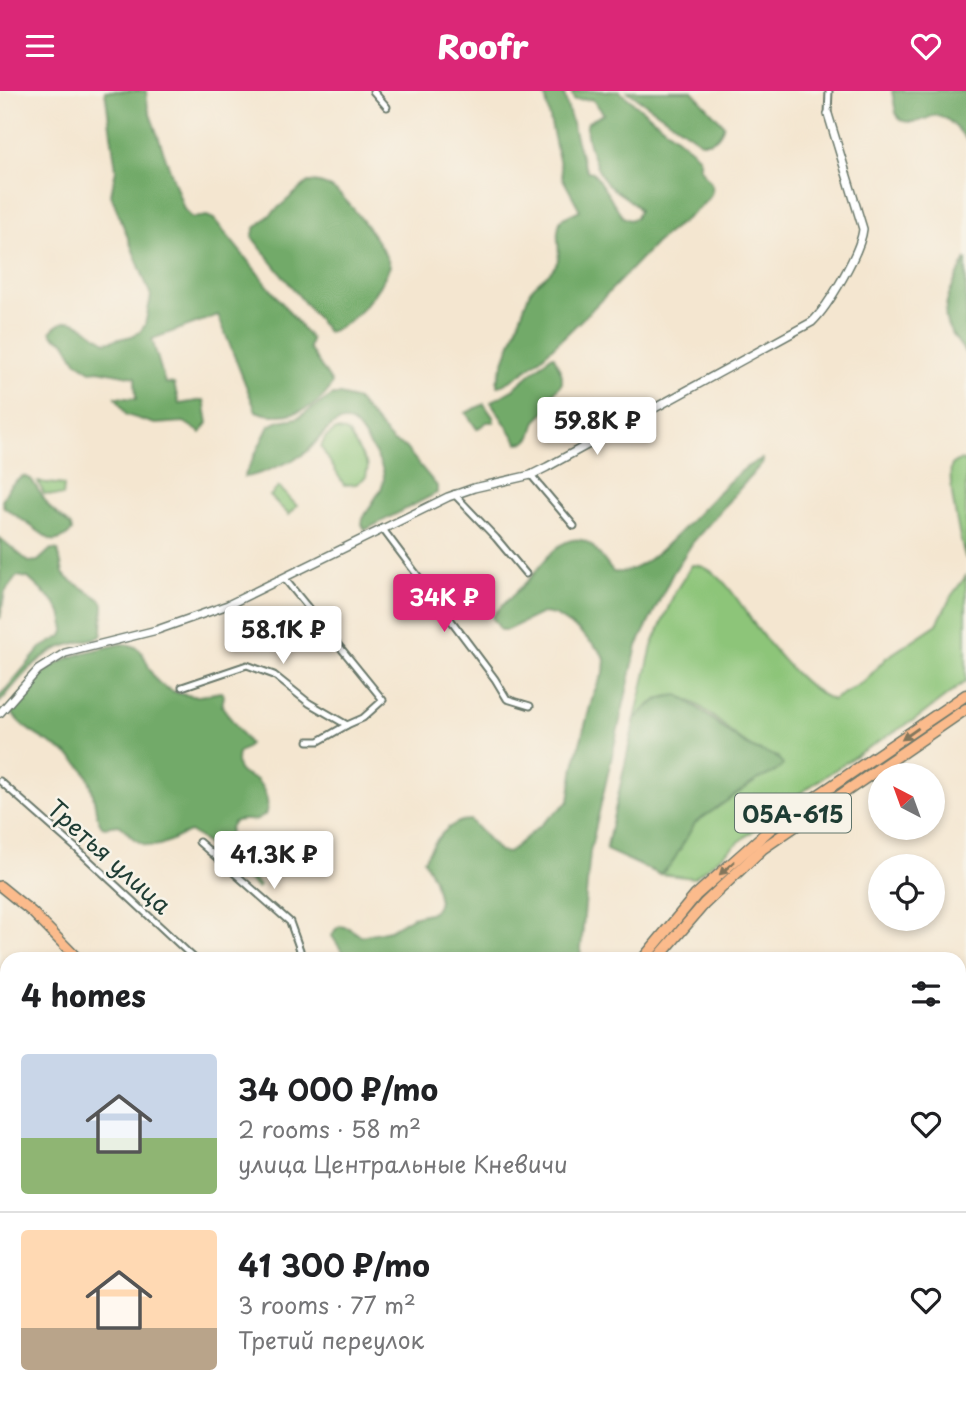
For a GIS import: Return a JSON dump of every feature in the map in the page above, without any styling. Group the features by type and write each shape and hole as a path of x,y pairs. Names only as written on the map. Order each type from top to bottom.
{"highway":[{"name":"05А-615","path":"649,952 696,895 776,824 966,695"},
{"name":"05А-615","path":"663,952 704,904 762,849 966,709"}],"main road":[{"path":"0,886 32,912 71,952"}],"street":[{"path":"373,91 387,107"},
{"path":"0,713 44,664 65,653 174,625 228,605 454,494 531,475 575,454 818,317 855,253 862,239 863,229 828,114 829,91"},
{"path":"531,475 574,526"},
{"path":"454,494 526,574"},
{"path":"382,528 495,679 507,699 530,706"},
{"path":"284,578 383,701 363,718 319,741 308,741"},
{"path":"181,687 247,666 274,675 309,703 347,725"},
{"name":"Третья улица","path":"0,781 78,849 188,952"},
{"path":"199,842 290,922 299,952"}],"green space":[{"path":"105,91 146,91 148,108 184,209 192,218 207,216 214,219 311,339 309,348 332,383 327,392 310,407 277,415 256,411 218,315 152,339 165,383 174,384 179,404 204,400 208,423 201,433 184,422 155,424 126,415 116,397 136,399 135,377 91,371 76,361 65,342 53,336 51,331 66,321 80,324 106,342 132,336 140,332 145,325 151,296 111,195 116,169"},
{"path":"544,91 563,91 583,163 587,171 593,172 623,217 629,220 636,218 639,210 604,180 587,136 588,122 604,114 592,99 574,100 571,91 619,91 695,153 712,190 701,206 655,244 553,347 530,367 497,386 530,291 553,269 558,260 558,230 561,219 580,210 563,179"},
{"path":"627,91 692,91 724,125 721,133 710,141 701,142"},
{"path":"892,91 966,91 966,139 945,118 932,116 911,122 900,120"},
{"path":"308,182 319,183 338,192 373,235 390,266 373,296 357,314 328,332 252,237 255,228"},
{"path":"966,259 966,354 951,332 945,316 950,291"},
{"path":"554,356 562,375 562,383 548,400 546,411 536,421 531,437 526,442 518,443 491,402 512,390"},
{"path":"333,395 357,400 393,442 404,446 437,486 437,493 365,530 363,519 383,485 383,470 360,430 351,422 344,421 331,427 304,454 265,472 244,477 269,426 297,418"},
{"path":"484,404 494,422 487,422 477,429 466,413"},
{"path":"336,430 349,434 368,466 366,477 356,484 344,485 321,447 325,438"},
{"path":"762,459 763,462 693,542 673,573 637,646 590,852 581,952 342,952 332,936 340,926 361,936 390,930 412,917 433,912 439,901 434,879 424,860 437,839 448,828 470,820 500,852 508,853 569,801 574,766 594,692 604,672 605,659 579,631 555,615 542,613 507,630 501,630 492,617 501,606 552,552 566,542 586,542 613,572 630,570 649,560 726,484"},
{"path":"961,460 966,461 966,559 951,482 952,465"},
{"path":"23,476 31,479 50,508 71,526 72,531 65,537 51,540 4,507 2,501 9,487"},
{"path":"38,482 64,485 63,496 44,494"},
{"path":"279,487 297,506 289,515 270,496"},
{"path":"0,538 29,562 38,561 51,549 58,550 63,573 67,578 103,604 100,637 67,645 40,659 0,702 0,696 41,648 62,636 65,629 55,603 28,578 17,576 5,592 0,619"},
{"path":"692,565 703,567 723,581 785,662 812,688 832,700 865,681 886,658 937,624 952,595 966,576 966,681 919,717 799,794 694,878 659,874 666,870 695,823 757,780 775,772 778,757 751,747 685,698 670,696 658,699 635,719 652,646 675,592"},
{"path":"122,644 137,648 157,681 169,689 193,696 221,692 224,695 222,706 249,744 238,753 238,768 243,774 257,780 267,801 265,815 255,820 236,821 230,828 233,845 259,886 257,888 190,832 151,846 136,840 119,825 103,827 90,781 80,765 29,730 12,713 21,695 58,663"},
{"path":"678,695 742,742 774,756 783,765 695,823 671,865 659,874 606,850 635,719 654,703"}]}
